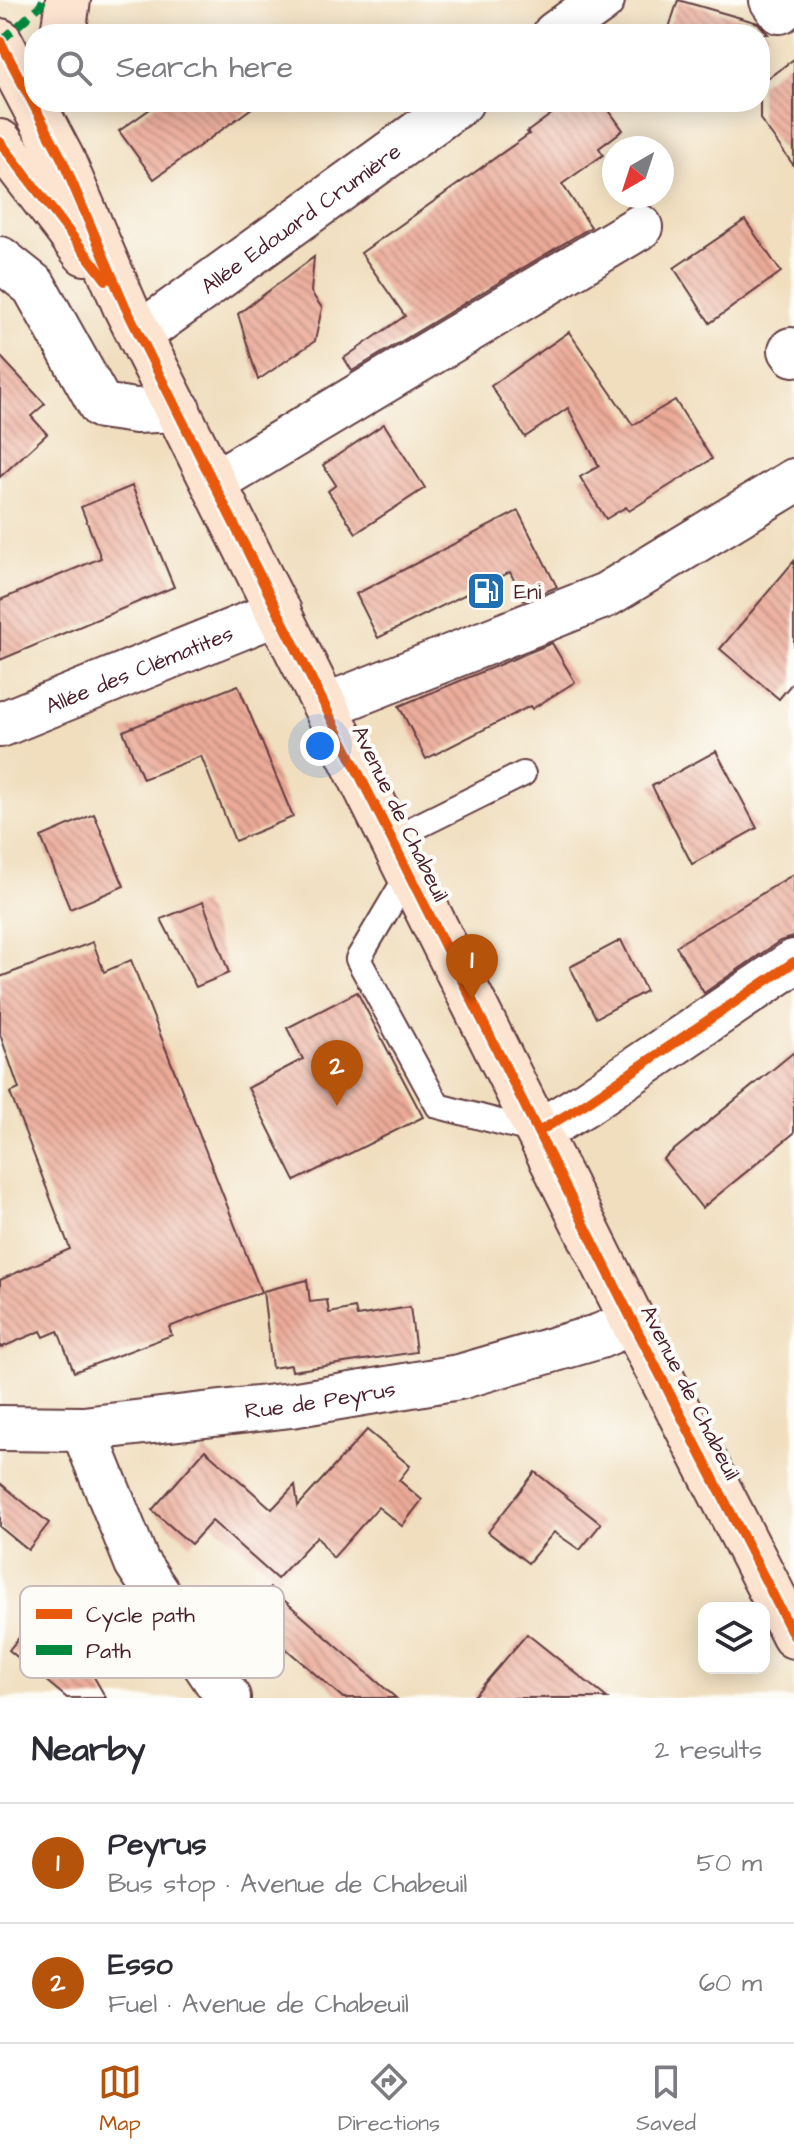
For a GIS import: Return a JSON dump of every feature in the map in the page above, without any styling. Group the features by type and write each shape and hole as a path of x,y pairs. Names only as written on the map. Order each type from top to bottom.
{"main road":[{"path":"64,24 68,0"},
{"name":"Avenue de Chabeuil","path":"0,41 31,171"},
{"name":"Avenue de Chabeuil","path":"31,171 58,112"},
{"name":"Avenue de Chabeuil","path":"0,142 31,171 133,320 633,1322 794,1636"}],"street":[{"path":"569,24 602,0"},
{"name":"Allée Edouard Crumière","path":"133,320 446,112"},
{"path":"214,483 640,227"},
{"path":"0,259 34,286 101,406 136,411 178,409"},
{"path":"326,706 606,595 794,481"},
{"name":"Allée des Clématites","path":"0,725 279,612"},
{"path":"538,1132 583,1105 794,962"},
{"name":"Rue de Peyrus","path":"0,1428 83,1429 291,1405 459,1377 600,1336 633,1322"},
{"path":"83,1429 137,1563 153,1586"},
{"path":"215,1678 228,1698"}],"lane":[{"path":"523,774 400,856 358,959 438,1106 538,1132"}],"building":[{"path":"678,0 759,24 670,24"},
{"path":"794,59 794,166 760,119 760,112 770,112 770,77"},
{"path":"146,112 246,112 154,179 119,131"},
{"path":"554,112 610,112 623,130 615,136 602,136 599,148 602,156 562,184 591,227 352,371 344,358 405,316 361,253 529,134 527,132"},
{"path":"745,220 781,272 710,323 674,268"},
{"path":"314,257 311,292 322,308 315,341 258,380 238,314"},
{"path":"569,332 633,425 675,400 712,459 629,511 626,507 606,519 580,477 599,466 568,408 525,437 491,386"},
{"path":"0,356 45,404 31,416 47,434 0,477"},
{"path":"384,424 425,488 356,533 328,491 336,485 323,465"},
{"path":"132,486 174,587 0,660 0,600 101,558 81,507"},
{"path":"518,511 557,587 524,600 510,572 378,638 356,594"},
{"path":"794,561 794,681 779,699 720,649"},
{"path":"552,643 575,682 532,709 530,706 426,759 399,706"},
{"path":"238,685 293,817 235,841 201,756 143,779 123,731"},
{"path":"716,751 757,828 692,864 652,786"},
{"path":"94,814 124,886 70,909 41,837"},
{"path":"794,874 794,937 780,941 704,993 676,946"},
{"path":"203,902 229,973 196,987 161,919"},
{"path":"621,940 646,991 596,1018 570,967"},
{"path":"93,942 104,972 131,960 261,1292 169,1327 172,1335 74,1372 58,1331 44,1337 41,1331 0,1348 0,1280 70,1249 10,1093 19,1089 0,1034 0,977"},
{"path":"357,992 423,1117 295,1181 248,1088 303,1059 287,1028"},
{"path":"794,1052 794,1133 702,1208 663,1159"},
{"path":"307,1280 310,1302 327,1300 329,1313 355,1308 357,1316 410,1307 416,1352 292,1371 291,1365 272,1368 263,1291"},
{"path":"367,1430 410,1466 399,1480 422,1500 402,1526 378,1507 333,1558 317,1536 277,1579 212,1521 191,1544 152,1510 205,1450 272,1509 295,1485 298,1506"},
{"path":"535,1472 601,1524 580,1550 554,1532 528,1563 488,1532"},
{"path":"0,1483 49,1523 28,1550 0,1527"},
{"path":"284,1600 396,1698 343,1698 285,1648"},
{"path":"527,1634 607,1698 472,1698"},
{"path":"20,1636 20,1659 9,1650"},
{"path":"43,1678 95,1678 106,1698 67,1698"}],"marked path":[{"path":"0,42 43,0"}],"cycle path":[{"path":"0,41 24,87"},
{"path":"37,112 62,159 125,306 633,1322 794,1636"},
{"path":"0,142 106,280"},
{"path":"538,1132 583,1105 794,962"}],"place":[{"name":"Eni","path":"486,591"},
{"name":"Peyrus","path":"472,1000"},
{"name":"Esso","path":"337,1106"}]}
